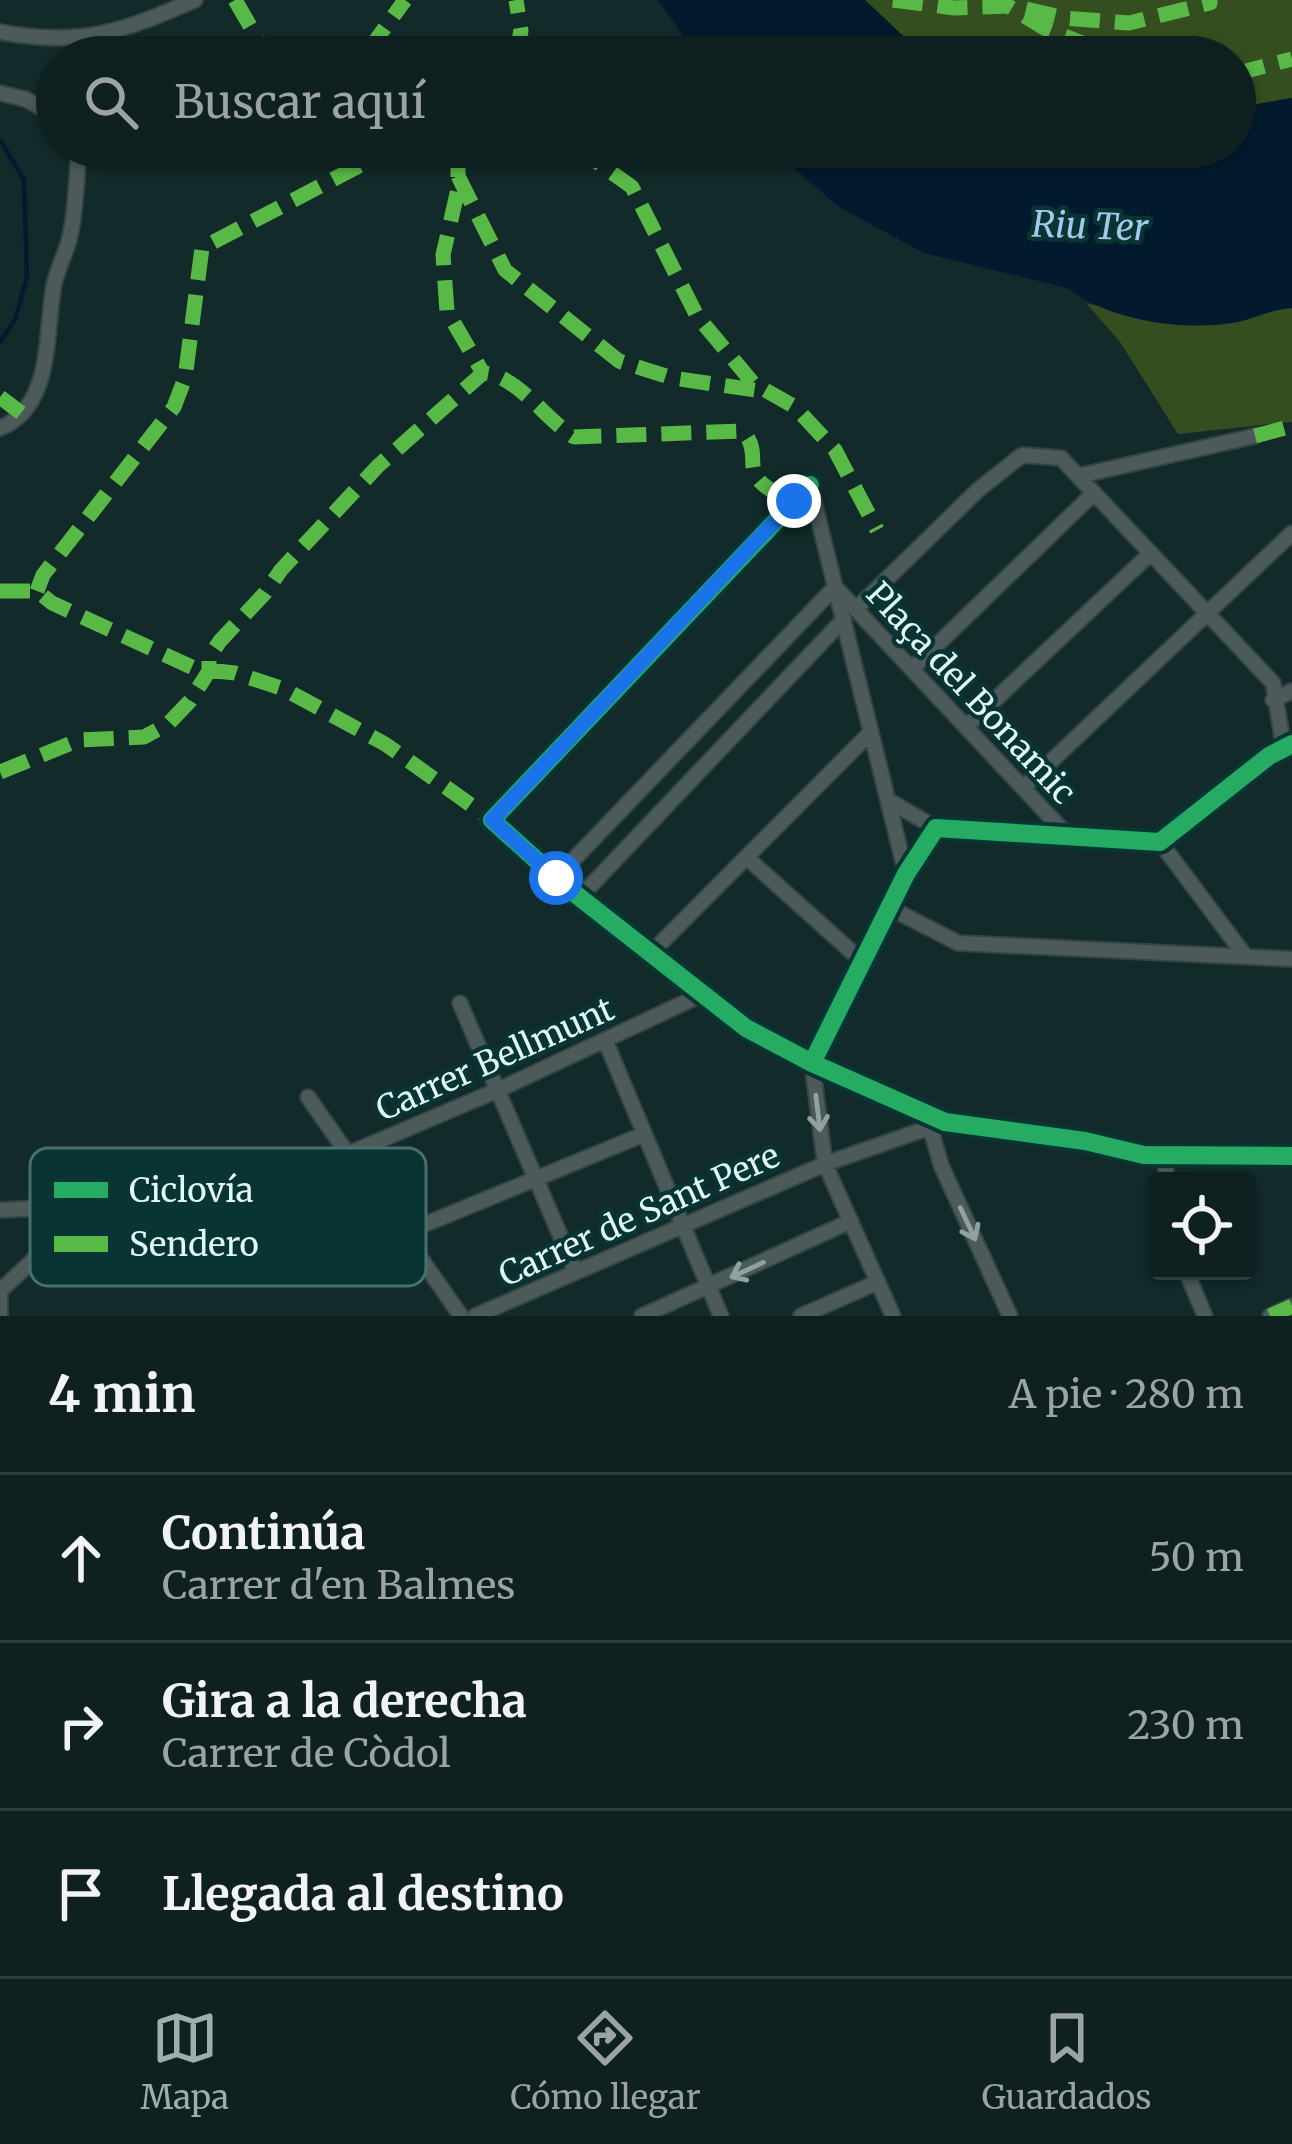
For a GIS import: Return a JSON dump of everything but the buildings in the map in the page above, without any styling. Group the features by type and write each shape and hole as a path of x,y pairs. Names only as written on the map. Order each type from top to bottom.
{"street":[{"path":"103,36 195,0"},
{"path":"0,32 36,38"},
{"path":"0,93 36,106"},
{"path":"0,428 24,410 43,372 54,285 71,234 76,168"},
{"path":"1078,476 1256,436"},
{"path":"580,897 850,614 978,490 1022,455 1061,458 1274,683 1284,753 1160,842 936,828 888,800"},
{"path":"556,878 835,587 810,484 492,820 556,878 746,1028 938,1126 1085,1141 1144,1155 1292,1156"},
{"path":"912,669 1094,493"},
{"path":"1023,788 1292,532"},
{"path":"966,727 1151,554"},
{"name":"Plaça del Bonamic","path":"835,587 850,614 912,669 1068,836"},
{"path":"850,614 871,732 906,874"},
{"path":"1274,700 1292,691"},
{"path":"651,953 871,732"},
{"path":"893,1316 825,1164 812,1063 906,874 936,828"},
{"path":"1160,842 1246,957"},
{"path":"746,857 862,962"},
{"path":"890,908 958,943 1292,959"},
{"name":"Carrer Bellmunt","path":"361,1148 703,994"},
{"path":"460,1003 576,1272"},
{"path":"605,1040 721,1316"},
{"path":"308,1097 343,1148"},
{"path":"938,1126 941,1166 1010,1316"},
{"name":"Carrer de Sant Pere","path":"475,1316 825,1164 938,1126"},
{"path":"426,1225 642,1135"},
{"path":"1166,1154 1166,1172"},
{"path":"0,1210 30,1209"},
{"path":"642,1316 850,1222"},
{"path":"0,1316 0,1291 30,1263"},
{"path":"426,1266 460,1316"},
{"path":"1190,1280 1205,1316"},
{"path":"801,1316 878,1282"},
{"path":"1270,1316 1292,1306"}],"green space":[{"path":"865,0 1292,0 1292,98 1256,104 1256,36 903,36"},
{"path":"1086,303 1167,324 1292,308 1292,422 1178,434 1120,342"}],"water":[{"path":"658,0 865,0 903,36 683,36"},
{"name":"Riu Ter","path":"1292,98 1292,308 1217,325 1126,316 1067,288 924,253 839,207 794,168 1256,168 1256,104"}],"waterway":[{"path":"0,140 24,180 27,277 15,320 0,342"}],"marked path":[{"path":"235,0 256,36"},
{"path":"379,36 405,0"},
{"path":"516,0 520,36"},
{"path":"893,0 954,8 1008,6 1064,36"},
{"path":"1026,9 1064,18 1129,23 1210,0"},
{"path":"1256,68 1292,59"},
{"path":"37,591 43,575 174,407 185,378 202,248 355,168"},
{"path":"458,168 443,255 447,311 483,373"},
{"path":"605,168 632,187 697,316 753,383 795,407 835,450 877,530"},
{"path":"458,176 505,270 619,361 672,378 762,391"},
{"path":"0,772 79,740 144,737 168,724 209,671 209,657 220,641 281,570 378,466 483,373 519,389 574,437 742,431 752,450 755,475 774,492 794,501"},
{"path":"0,397 21,413"},
{"path":"1255,436 1292,426"},
{"path":"0,591 37,591 52,603 196,669 235,673 284,689 385,744 492,820"},
{"path":"1270,1316 1292,1306"}],"cycle path":[{"path":"810,485 492,820 564,885 746,1028 945,1122 1085,1141 1144,1155 1292,1156"},
{"path":"812,1063 906,874 936,828 1160,842 1269,756 1292,744"}],"route":[{"path":"556,878 492,820 794,501"}]}
